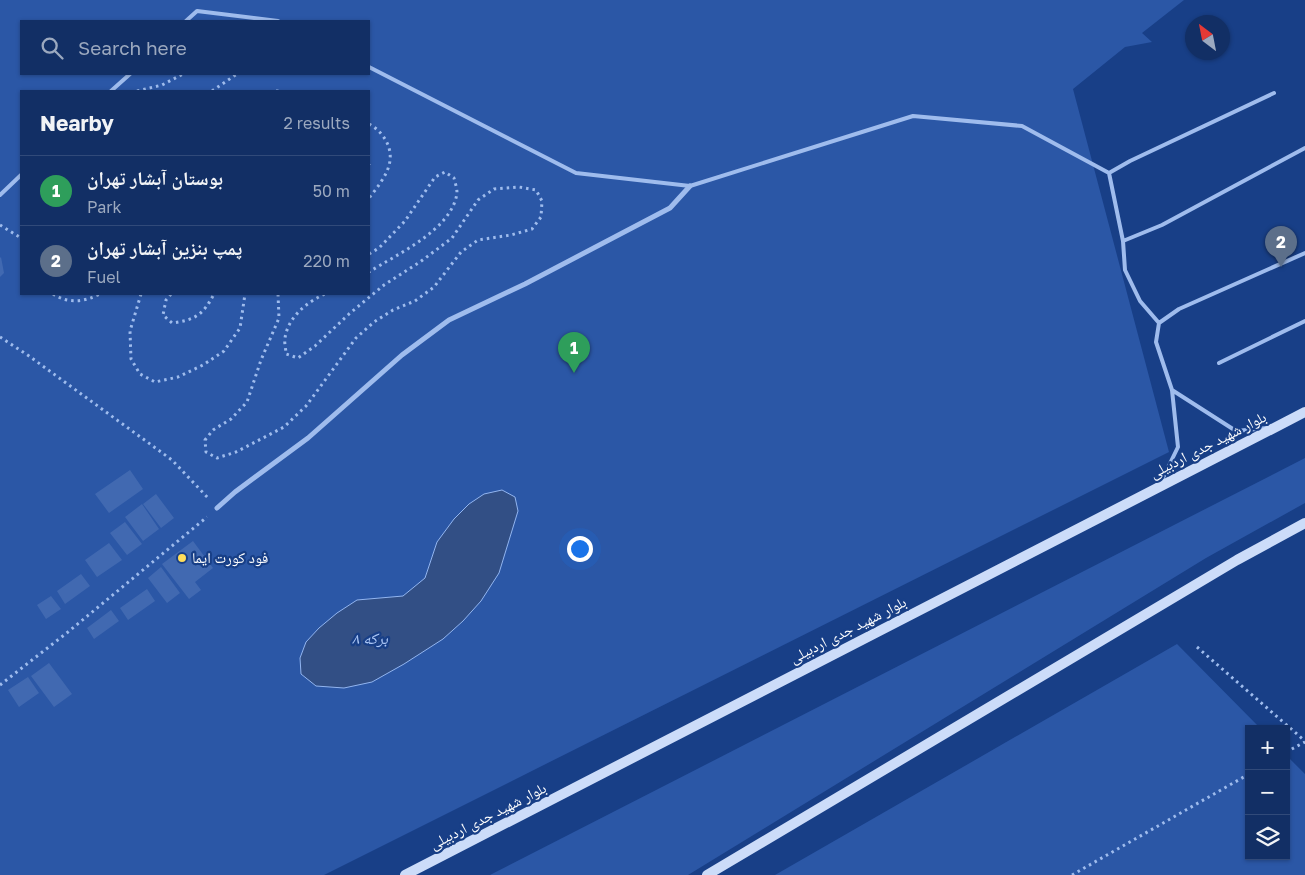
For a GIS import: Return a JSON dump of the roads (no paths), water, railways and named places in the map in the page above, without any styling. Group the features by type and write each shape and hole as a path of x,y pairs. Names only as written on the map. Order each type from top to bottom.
{"main road":[{"name":"بلوار شهید جدی اردبیلی","path":"405,875 1305,412"},
{"path":"707,875 1237,560 1305,523"}],"street":[{"path":"218,508 235,492 308,438 402,355 449,320 525,284 670,208 690,186"}],"lane":[{"path":"187,20 197,11 270,20"},
{"path":"370,68 576,173 690,186 913,116 1022,126 1109,173"},
{"path":"112,90 129,75"},
{"path":"1109,173 1130,161 1274,93"},
{"path":"1123,242 1162,225 1305,148"},
{"path":"1109,173 1123,242 1125,270 1140,301 1159,323"},
{"path":"0,195 20,176"},
{"path":"1158,488 1178,447 1172,390 1156,342 1159,323 1180,308 1305,253"},
{"path":"1219,363 1305,321"},
{"path":"1172,390 1236,431 1277,427"}],"water":[{"name":"برکه ۸","path":"502,490 515,497 518,511 499,573 481,601 463,621 443,639 372,682 344,688 316,686 301,674 300,658 306,642 319,628 357,600 403,596 425,578 437,542 454,519 469,504 484,494"}],"place":[{"name":"پمپ بنزین آبشار تهران","path":"1281,267"},
{"name":"بوستان آبشار تهران","path":"574,373"},
{"name":"فود کورت ایما","path":"182,558"}]}
